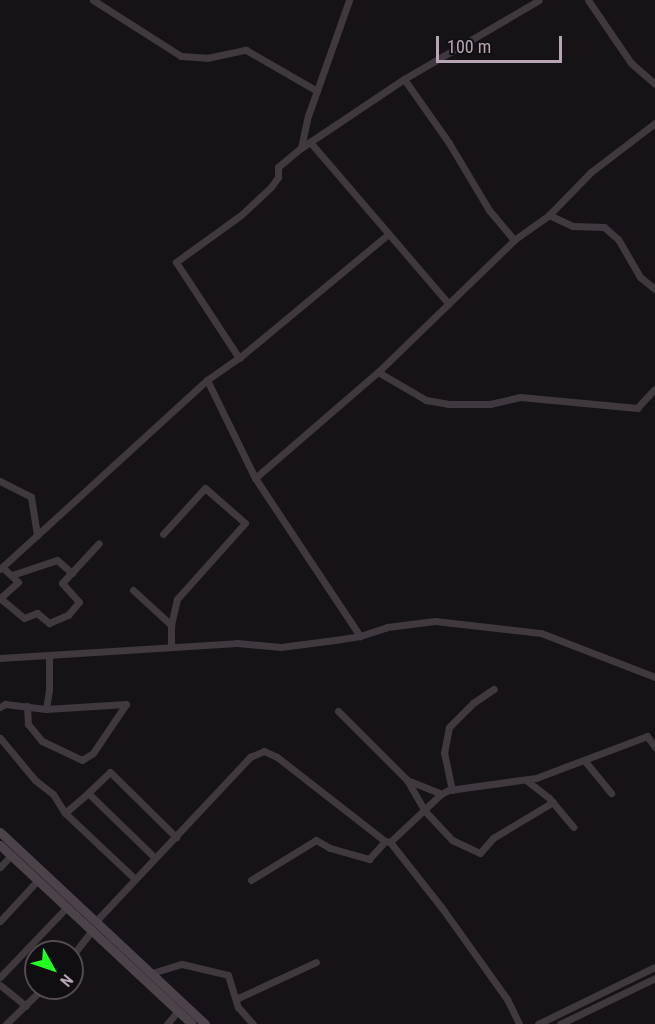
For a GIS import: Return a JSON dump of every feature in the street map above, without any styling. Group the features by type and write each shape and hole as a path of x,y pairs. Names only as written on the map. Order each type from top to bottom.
{"main road":[{"path":"0,832 97,920 205,1024"},
{"path":"0,845 192,1024"}],"street":[{"path":"93,0 181,56 207,58 246,51 316,91"},
{"path":"301,148 316,91 349,0"},
{"path":"239,358 176,262 241,215 271,187 278,177 278,167 301,148 404,79 539,0"},
{"path":"588,0 631,63 655,84"},
{"path":"404,79 449,143 489,210 514,240"},
{"path":"255,478 378,372 514,240 549,215 591,172 655,123"},
{"path":"310,142 387,235 449,304"},
{"path":"549,215 573,226 604,227 618,239 640,277 655,289"},
{"path":"99,543 62,583 79,602 68,615 49,623 37,613 24,618 0,598 18,582 1,568 207,380 239,358 387,235"},
{"path":"378,372 426,400 448,404 490,404 520,397 637,408 655,388"},
{"path":"207,380 255,478 360,636"},
{"path":"0,481 31,497 37,536"},
{"path":"163,534 205,488 245,523 177,599 171,625 171,646"},
{"path":"12,575 57,560 72,573"},
{"path":"133,590 171,625"},
{"path":"0,657 237,643 281,647 360,636 387,627 435,621 496,626 541,633 655,677"},
{"path":"46,709 49,690 49,655"},
{"path":"452,790 444,753 449,727 473,703 494,689"},
{"path":"0,707 5,705 27,706 46,709 126,704 93,753 82,760 42,741 27,724 27,706"},
{"path":"338,711 407,780 424,810 452,840 480,853 493,838 553,802"},
{"path":"251,880 316,840 330,848 369,859 441,794 452,790 526,780 647,736 653,737 655,747"},
{"path":"0,738 35,780 52,794 65,813 135,879"},
{"path":"97,920 250,757 264,751 278,757 387,841 448,916 507,999 519,1024"},
{"path":"584,760 611,793"},
{"path":"65,813 110,772 176,837"},
{"path":"407,780 441,794"},
{"path":"526,780 553,802 573,827"},
{"path":"88,793 154,858"},
{"path":"0,867 11,855"},
{"path":"0,921 38,880"},
{"path":"0,977 67,907"},
{"path":"84,940 92,930"},
{"path":"236,999 316,962"},
{"path":"152,973 182,964 228,975 238,1007 252,1024"},
{"path":"538,1024 547,1022 655,967"},
{"path":"560,1024 655,978"},
{"path":"0,985 26,1006"},
{"path":"6,1024 32,1000"},
{"path":"167,1024 178,1011"}]}
